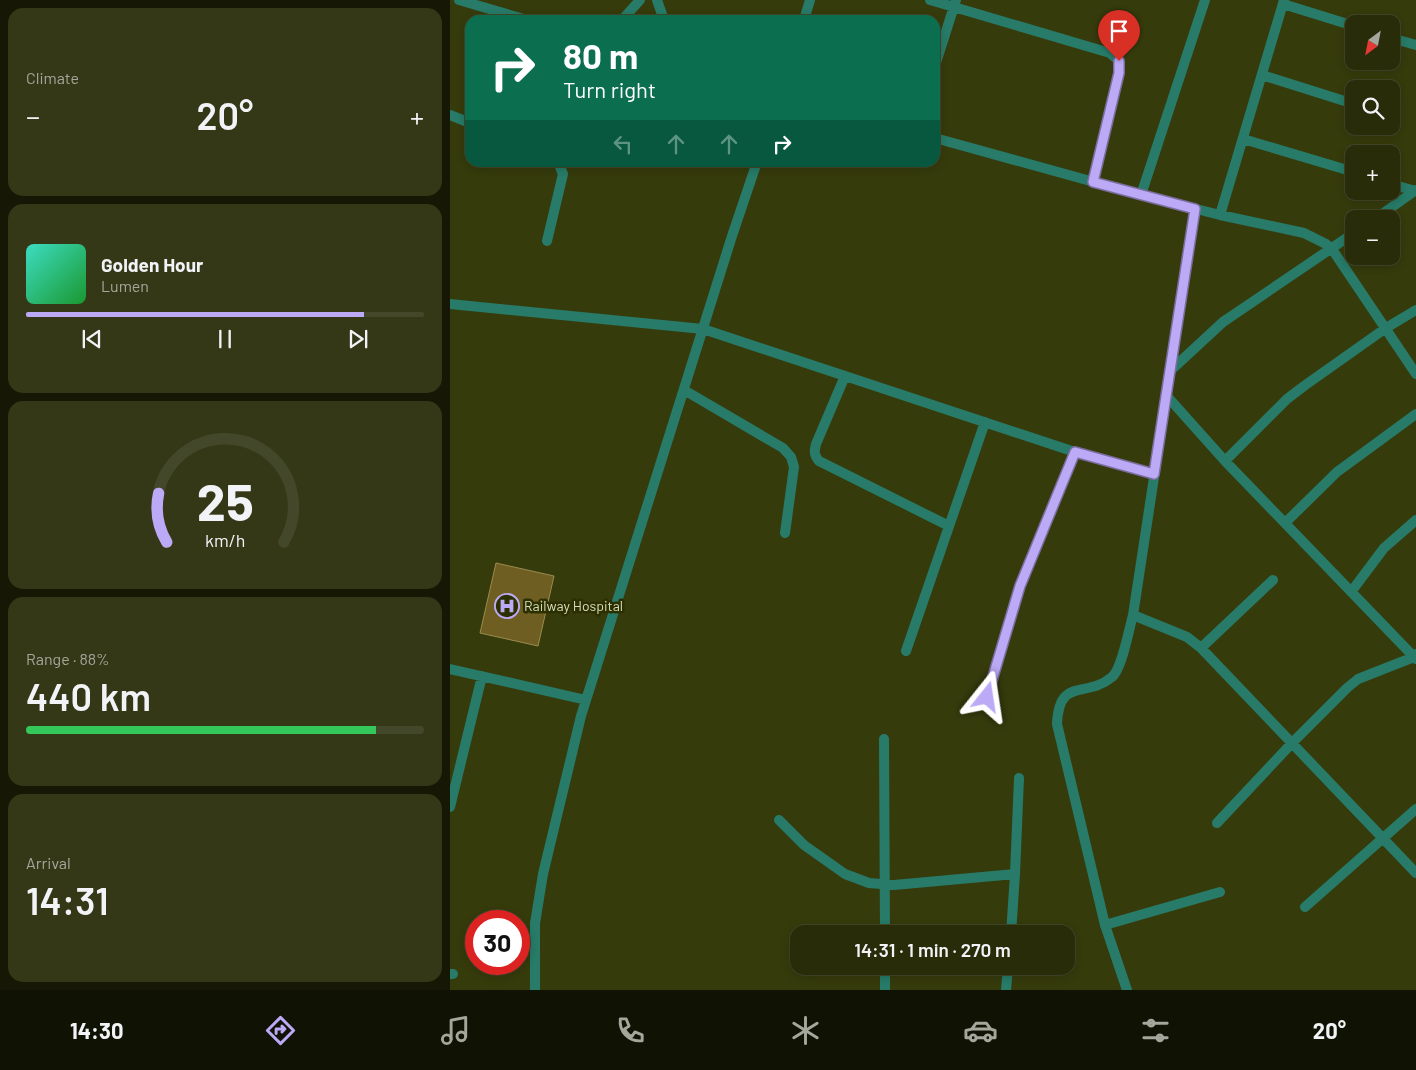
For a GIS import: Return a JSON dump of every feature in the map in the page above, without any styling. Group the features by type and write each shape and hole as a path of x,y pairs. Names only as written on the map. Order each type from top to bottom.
{"street":[{"path":"459,0 510,15"},
{"path":"626,15 640,0"},
{"path":"656,0 662,15"},
{"path":"806,15 810,0"},
{"path":"930,0 955,4 1110,53 1119,61 1119,73 1093,182"},
{"path":"1141,195 1204,0"},
{"path":"1220,215 1284,2 1345,23"},
{"path":"940,50 955,4"},
{"path":"1400,41 1416,45"},
{"path":"1262,75 1345,101"},
{"path":"450,115 465,121"},
{"path":"940,139 1141,195 1304,234 1326,244 1332,249 1416,374"},
{"path":"1243,139 1345,169"},
{"path":"547,241 563,174 560,167"},
{"path":"535,990 535,923 543,874 586,700 755,167"},
{"path":"1400,187 1416,191"},
{"path":"1388,210 1416,191"},
{"path":"1126,990 1105,925 1057,724 1061,702 1065,695 1072,691 1097,686 1113,676 1120,661 1133,615 1195,209"},
{"path":"1170,371 1223,322 1345,240"},
{"path":"450,304 703,329 1075,452 1154,474"},
{"path":"1225,462 1287,399 1386,328 1416,310"},
{"path":"845,376 816,444 815,456 819,461 949,526"},
{"path":"684,390 784,448 791,457 794,467 785,533"},
{"path":"1166,395 1225,462 1415,657 1358,679 1347,688 1217,823"},
{"path":"1285,523 1337,472 1416,414"},
{"path":"906,651 985,422"},
{"path":"987,697 1020,586 1075,452"},
{"path":"1351,592 1384,548 1416,520"},
{"path":"1201,648 1273,580"},
{"path":"1133,615 1187,637 1201,648 1416,873"},
{"path":"450,669 586,700"},
{"path":"450,808 482,676"},
{"path":"884,739 885,925"},
{"path":"1012,925 1016,874 1019,778"},
{"path":"1305,907 1416,809"},
{"path":"778,820 804,845 845,874 869,883 894,885 1016,874"},
{"path":"1105,925 1220,892"},
{"path":"885,975 885,990"},
{"path":"1006,990 1007,975"}],"building":[{"path":"496,563 554,576 538,646 480,633"}],"place":[{"name":"Railway Hospital","path":"507,606"}],"route":[{"path":"987,697 1010,613 1075,452 1154,474 1195,209 1093,182 1119,73 1119,61"}]}
